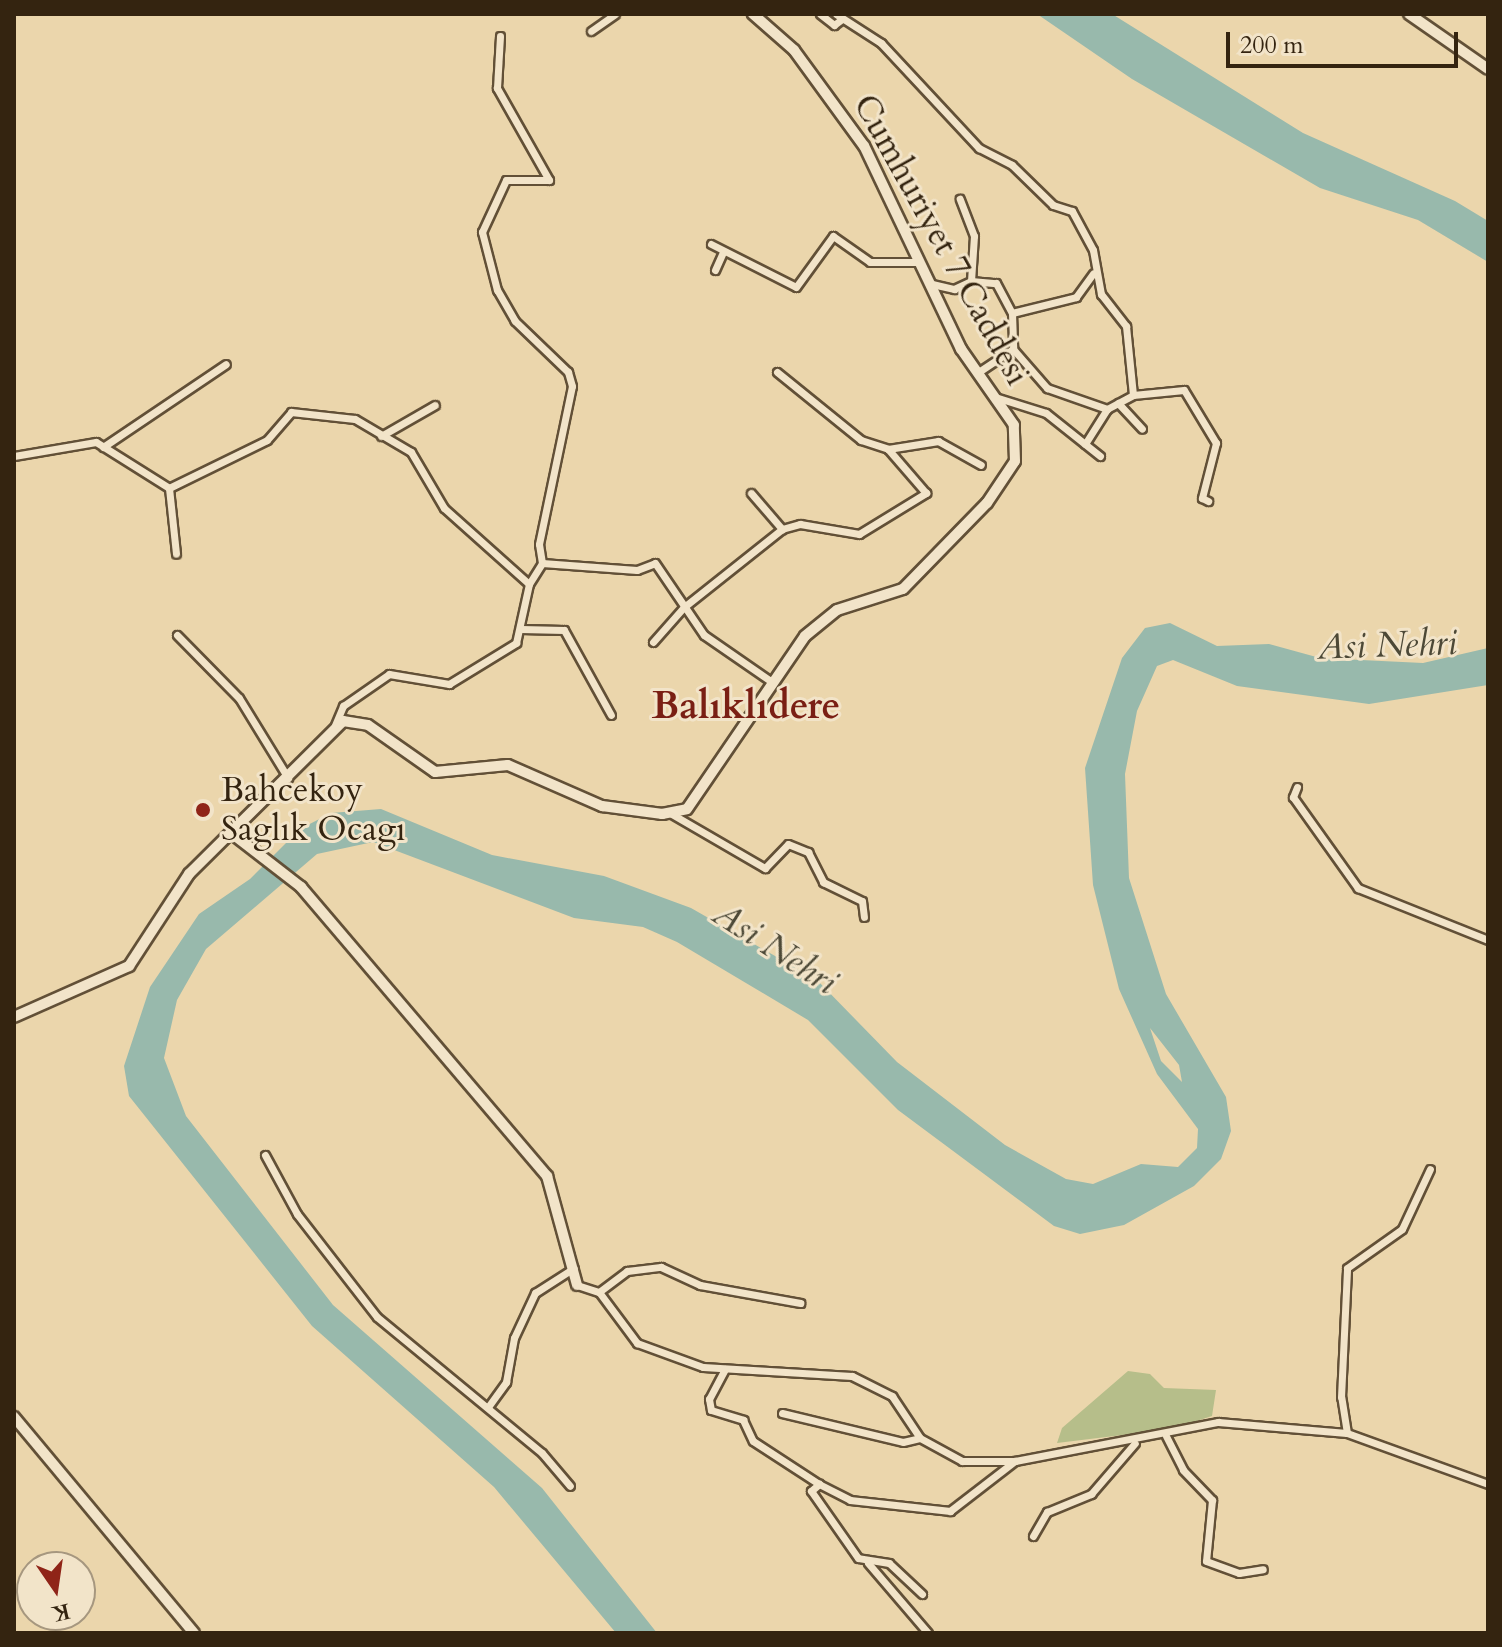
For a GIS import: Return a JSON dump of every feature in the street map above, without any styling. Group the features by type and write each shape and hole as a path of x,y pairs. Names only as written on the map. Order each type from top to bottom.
{"main road":[{"name":"Cumhuriyet 7 Caddesi","path":"670,813 698,799 769,680 825,619 903,589 969,527 1017,448 1018,433 977,373 864,146 794,50 753,14"},
{"path":"1409,14 1488,69"},
{"path":"14,1017 129,966 171,899 238,838 335,725 368,725 435,772 508,765 602,806 670,813"},
{"path":"238,838 301,887 547,1176 577,1285"},
{"path":"14,1417 194,1633"}],"street":[{"path":"591,31 615,14"},
{"path":"820,14 834,25 839,17 881,43 979,148 1012,165 1053,205 1072,211 1093,250 1093,274 1126,326 1133,395"},
{"path":"335,725 343,706 372,682 389,674 460,681 516,643 529,584 542,563 539,544 572,386 568,372 515,321 497,290 482,232 506,180 549,180 497,88 500,36"},
{"path":"960,199 974,236 971,281"},
{"path":"711,244 796,287 833,236 870,262 920,262"},
{"path":"715,270 723,252"},
{"path":"1012,313 1076,297 1093,274"},
{"path":"932,284 954,289 971,281 996,283 1012,313 1013,349 1047,388 1107,409"},
{"path":"977,373 1013,349"},
{"path":"103,447 226,364"},
{"path":"653,642 684,607 782,529 800,524 859,534 926,493 888,449 845,430 777,372"},
{"path":"1085,444 1107,409 1118,403 1133,395 1184,390 1216,443 1202,498 1208,501"},
{"path":"995,397 1046,413 1100,456"},
{"path":"1118,403 1142,429"},
{"path":"381,436 435,405"},
{"path":"169,488 267,440 291,412 355,419 411,452 444,508 529,584"},
{"path":"14,456 83,440 103,447 169,488"},
{"path":"888,449 938,441 981,465"},
{"path":"169,488 176,554"},
{"path":"751,493 782,529"},
{"path":"542,563 637,570 655,563 672,579 684,607 716,646 769,680"},
{"path":"521,629 564,630 611,715"},
{"path":"177,635 239,698 288,778"},
{"path":"1297,787 1293,797 1358,888 1488,940"},
{"path":"670,813 765,868 788,844 808,852 823,882 862,901 864,917"},
{"path":"265,1155 297,1214 377,1317 448,1382 488,1407 570,1486"},
{"path":"1347,1433 1341,1397 1347,1268 1402,1229 1430,1169"},
{"path":"599,1292 627,1271 661,1267 700,1285 800,1303"},
{"path":"488,1407 506,1382 514,1338 535,1293 574,1268"},
{"path":"577,1285 599,1292 637,1343 725,1369 852,1376 892,1396 920,1438 962,1461 1015,1461 1135,1443 1218,1422 1347,1433 1488,1484"},
{"path":"725,1369 709,1399 711,1410 743,1420 753,1441 819,1484 850,1500 950,1511 1015,1461"},
{"path":"782,1413 903,1442 920,1438"},
{"path":"1166,1436 1183,1470 1212,1500 1206,1561 1239,1573 1263,1569"},
{"path":"1033,1536 1047,1512 1091,1494 1135,1443"},
{"path":"819,1484 812,1502 928,1633"},
{"path":"868,1563 889,1563 922,1594"}],"green space":[{"path":"1128,1371 1150,1374 1164,1388 1216,1390 1212,1416 1172,1429 1057,1443 1062,1428"}],"shaded area":[{"path":"1037,14 1112,14 1303,133 1455,201 1488,221 1488,262 1418,220 1320,188 1132,79"},
{"path":"1170,623 1217,646 1269,644 1320,658 1423,663 1488,648 1488,685 1369,704 1237,686 1173,660 1157,666 1137,711 1125,774 1129,878 1166,994 1226,1097 1231,1131 1221,1159 1194,1186 1124,1225 1080,1234 1054,1226 898,1110 808,1020 677,942 643,927 574,918 373,842 317,854 206,949 177,1000 164,1058 186,1116 333,1305 542,1488 657,1633 616,1633 494,1487 312,1326 129,1096 124,1066 150,987 199,914 250,879 300,829 331,813 381,809 492,855 604,876 691,908 817,980 897,1062 1005,1145 1066,1179 1093,1184 1141,1164 1178,1167 1197,1148 1198,1129 1157,1074 1119,989 1093,885 1085,768 1122,658 1145,628","holes":["1150,1028 1179,1065 1182,1082 1161,1061"]}],"place":[{"name":"Bahcekoy Saglık Ocagı","path":"203,810"}],"district":[{"name":"Balıklıdere","path":"746,707"}],"water label":[{"name":"Asi Nehri","path":"1387,645"},
{"name":"Asi Nehri","path":"775,948"}]}
